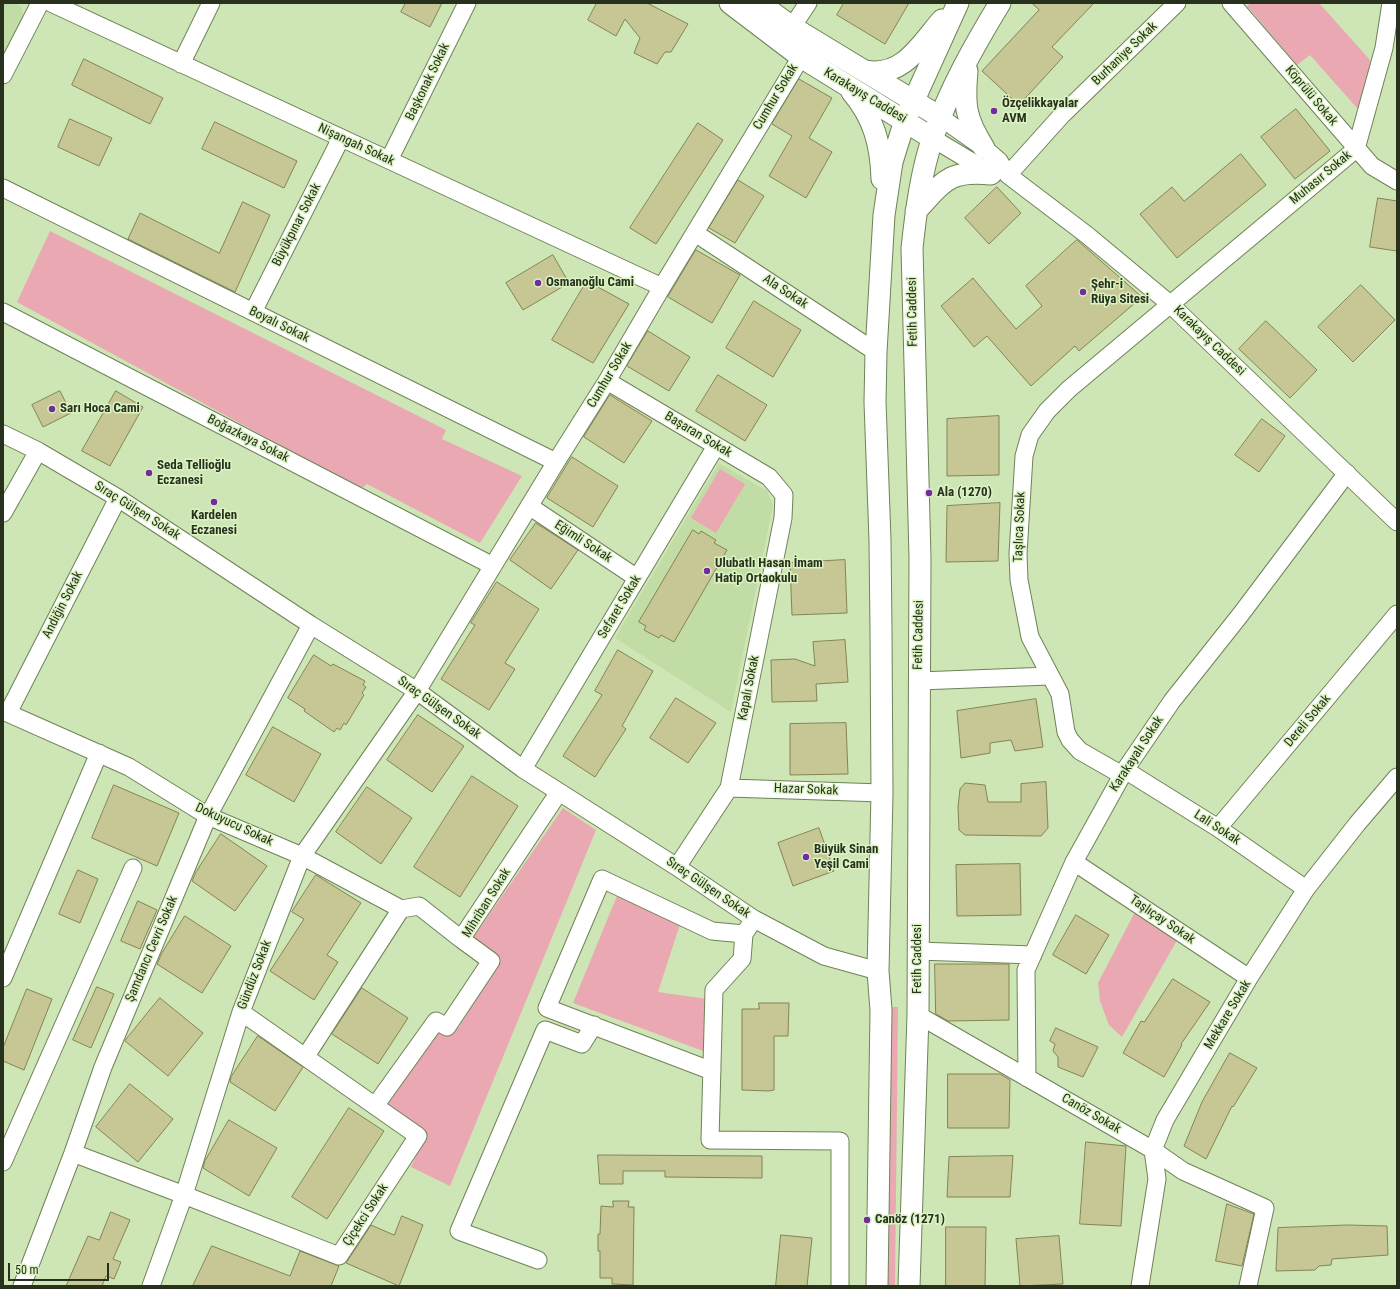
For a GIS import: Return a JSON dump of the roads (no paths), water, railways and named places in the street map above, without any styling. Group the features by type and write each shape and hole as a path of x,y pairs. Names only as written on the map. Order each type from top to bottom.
{"main road":[{"name":"Karakayış Caddesi","path":"730,3 800,58 905,120 932,138"},
{"name":"Karakayış Caddesi","path":"759,3 792,26 940,118"},
{"name":"Fetih Caddesi","path":"909,1286 918,1015 920,558 912,248 916,211 932,138 968,57 1000,3"},
{"path":"866,71 884,73 898,67 956,6"},
{"path":"877,1286 881,1010 878,971 882,793 880,540 875,436 876,352 884,215 892,162 905,120 956,6"},
{"path":"968,57 965,95 967,116 984,148"},
{"path":"845,84 862,104 872,121 877,137 880,154 884,215"},
{"path":"916,211 938,187 954,176 966,172 999,175"}],"street":[{"path":"3,75 40,3"},
{"name":"Nişangah Sokak","path":"51,3 662,287"},
{"path":"180,64 211,3"},
{"name":"Başkonak Sokak","path":"389,160 467,3"},
{"path":"792,26 808,3"},
{"name":"Burhaniye Sokak","path":"999,175 1177,3"},
{"name":"Köprülü Sokak","path":"1232,3 1356,149 1372,166 1397,181"},
{"name":"Muhasır Sokak","path":"1170,304 1356,149 1384,48 1391,3"},
{"name":"Cumhur Sokak","path":"417,691 556,462 608,381 694,233 800,58"},
{"name":"Karakayış Caddesi","path":"940,118 984,148 999,161 999,175"},
{"name":"Büyükpınar Sokak","path":"253,312 341,138"},
{"name":"Karakayış Caddesi","path":"932,138 999,175 1087,235 1170,304 1397,522"},
{"name":"Boyalı Sokak","path":"3,188 556,462"},
{"name":"Ala Sokak","path":"694,233 876,352"},
{"name":"Taşlıca Sokak","path":"1124,773 1074,746 1066,732 1060,694 1049,676 1030,637 1019,580 1018,554 1024,456 1030,434 1047,411 1069,389 1170,304"},
{"name":"Boğazkaya Sokak","path":"3,312 493,566"},
{"name":"Başaran Sokak","path":"608,381 769,477 784,494"},
{"name":"Sıraç Gülşen Sokak","path":"3,434 38,451 118,498 311,625 417,691 524,769 678,867 754,919 824,956 878,971"},
{"name":"Sefaret Sokak","path":"524,769 716,446"},
{"path":"3,512 38,451"},
{"name":"Karakayalı Sokak","path":"1027,1078 1026,970 1074,862 1124,773 1172,701 1241,614 1347,473"},
{"name":"Kapalı Sokak","path":"678,867 729,788 782,518 784,494"},
{"name":"Andiğin Sokak","path":"6,712 118,498"},
{"name":"Eğimli Sokak","path":"529,506 638,578"},
{"name":"Dereli Sokak","path":"1218,828 1397,614"},
{"name":"Şamdancı Cevri Sokak","path":"22,1286 73,1153 103,1067 208,816 311,625"},
{"path":"919,681 1049,676"},
{"name":"Gündüz Sokak","path":"150,1286 184,1194 241,1012 302,856 417,691"},
{"name":"Dokuyucu Sokak","path":"6,712 130,767 208,816 302,856 401,909"},
{"path":"3,978 99,754"},
{"name":"Lali Sokak","path":"1124,773 1218,828 1306,889"},
{"name":"Mekkare Sokak","path":"1140,1286 1157,1179 1153,1150 1165,1120 1249,978 1306,889 1357,824 1397,777"},
{"name":"Hazar Sokak","path":"729,788 882,793"},
{"name":"Mihriban Sokak","path":"375,1106 436,1021 447,1027 491,961 461,939 559,792"},
{"name":"Taşlıçay Sokak","path":"1074,862 1249,978"},
{"path":"3,1162 133,868"},
{"path":"712,1071 547,1008 602,879 712,931 744,934"},
{"path":"306,1056 401,909 419,906 461,939"},
{"path":"754,919 744,934 742,959 714,990 710,1140 840,1141 840,1286"},
{"path":"918,951 1033,955"},
{"name":"Çiçekci Sokak","path":"73,1153 184,1194 339,1256 418,1136 306,1056 241,1012"},
{"name":"Canöz Sokak","path":"918,1015 1153,1150 1183,1171 1265,1208 1248,1286"},
{"path":"538,1260 459,1231 545,1030 582,1044 594,1025"}],"place":[{"name":"Özçelikkayalar AVM","path":"994,111"},
{"name":"Osmanoğlu Cami","path":"538,283"},
{"name":"Şehr-i Rüya Sitesi","path":"1083,292"},
{"name":"Sarı Hoca Cami","path":"52,409"},
{"name":"Seda Tellioğlu Eczanesi","path":"149,473"},
{"name":"Ala (1270)","path":"929,493"},
{"name":"Kardelen Eczanesi","path":"214,502"},
{"name":"Ulubatlı Hasan İmam Hatip Ortaokulu","path":"707,571"},
{"name":"Büyük Sinan Yeşil Cami","path":"806,857"},
{"name":"Canöz (1271)","path":"867,1220"}]}
